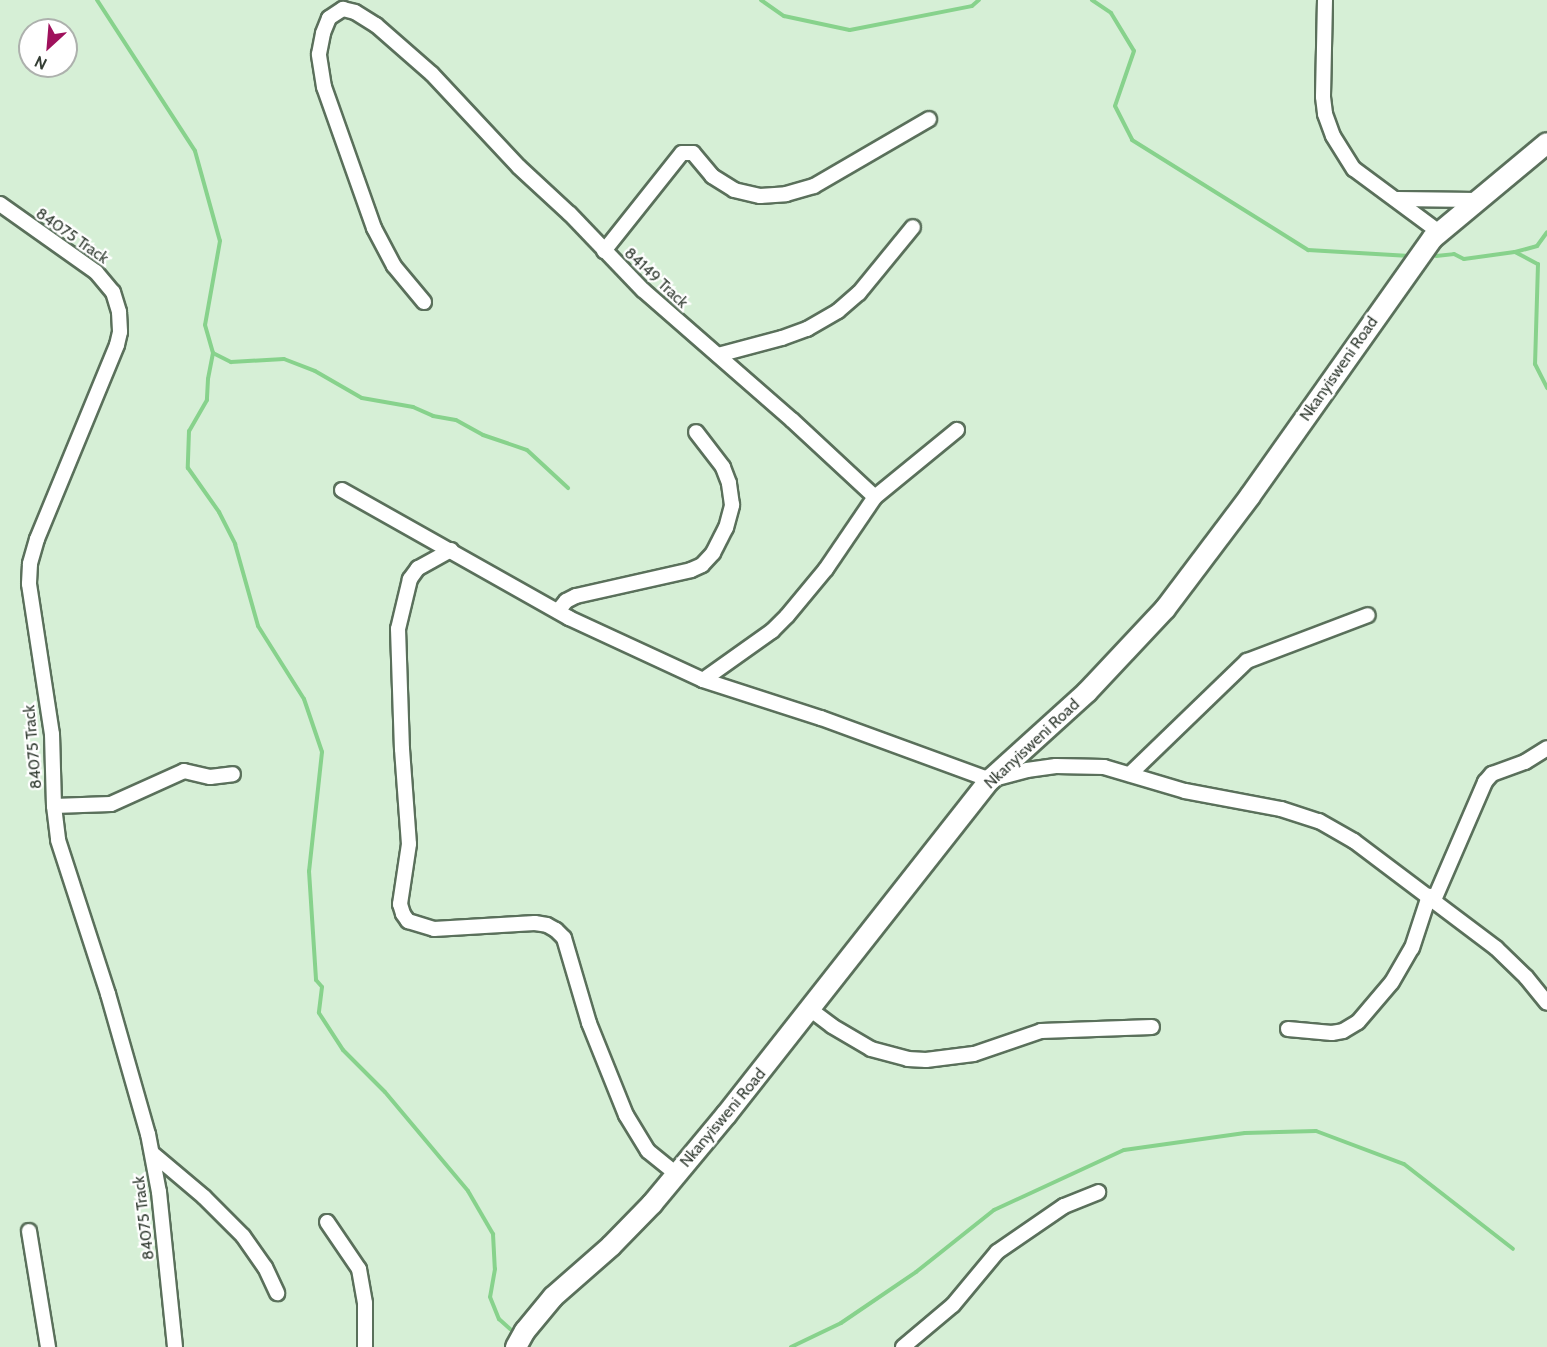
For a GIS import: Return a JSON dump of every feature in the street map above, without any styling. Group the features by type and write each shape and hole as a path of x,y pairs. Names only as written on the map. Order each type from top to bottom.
{"street":[{"path":"1325,0 1325,114 1342,153 1354,169 1439,232"},
{"name":"84149 Track","path":"424,302 394,266 374,228 324,87 320,54 322,33 329,18 342,9 355,12 376,25 432,74 643,290 875,497"},
{"path":"603,251 682,153 693,153 712,176 734,190 760,196 786,194 814,186 929,119"},
{"name":"Nkanyisweni Road","path":"516,1347 525,1331 553,1297 611,1245 676,1174 811,1010 990,780 1109,671 1165,609 1250,496 1347,356 1439,232 1547,143"},
{"path":"1395,199 1476,200"},
{"name":"84075 Track","path":"0,204 96,272 113,292 119,312 120,332 117,345 37,539 30,564 30,592 52,735 54,806 62,855 136,1086 152,1153 159,1192 175,1347"},
{"path":"718,355 807,329 838,311 859,293 914,227"},
{"path":"703,680 772,631 826,569 875,497 957,430"},
{"path":"558,611 566,601 576,596 691,570 702,565 712,553 726,528 732,505 729,483 723,468 696,432"},
{"path":"342,490 558,611 703,680 821,718 990,780 1027,770 1078,765 1104,767 1185,791 1281,809 1319,821 1354,841 1432,898 1510,960 1547,1003"},
{"path":"452,550 418,568 407,585 400,611 398,638 401,727 409,844 400,904 403,914 408,921 434,929 535,923 547,925 556,930 564,938 589,1023 626,1115 648,1151 676,1174"},
{"path":"1130,774 1247,661 1368,615"},
{"path":"1288,1029 1332,1033 1343,1031 1358,1022 1392,982 1412,948 1432,898 1485,782 1492,774 1525,762 1547,748"},
{"path":"54,806 111,804 184,771 210,777 233,774"},
{"path":"811,1010 832,1026 871,1049 908,1059 926,1060 974,1054 1041,1031 1152,1027"},
{"path":"152,1153 237,1229 265,1267 277,1293"},
{"path":"903,1347 953,1305 997,1252 1064,1206 1098,1192"},
{"path":"327,1222 359,1269 364,1294 365,1347"},
{"path":"29,1231 48,1347"}],"waterway":[{"path":"97,0 195,151 220,241 205,325 213,353 207,400 189,431 188,468 219,512 235,544 258,626 304,699 322,752 309,871 316,980 322,987 319,1013 343,1050 385,1092 468,1191 493,1234 495,1269 490,1297 499,1319 510,1329"},
{"path":"761,0 784,16 850,30 972,6 979,0"},
{"path":"1092,0 1111,13 1134,51 1115,106 1132,140 1308,250 1410,256"},
{"path":"1436,256 1454,254 1464,259 1515,252 1537,246 1547,232"},
{"path":"1515,252 1538,264 1535,364 1547,388"},
{"path":"213,353 231,362 284,359 315,371 362,398 413,407 433,416 456,420 483,435 527,450 568,488"},
{"path":"791,1347 841,1323 916,1272 994,1210 1124,1150 1245,1133 1316,1131 1404,1164 1513,1249"}]}
